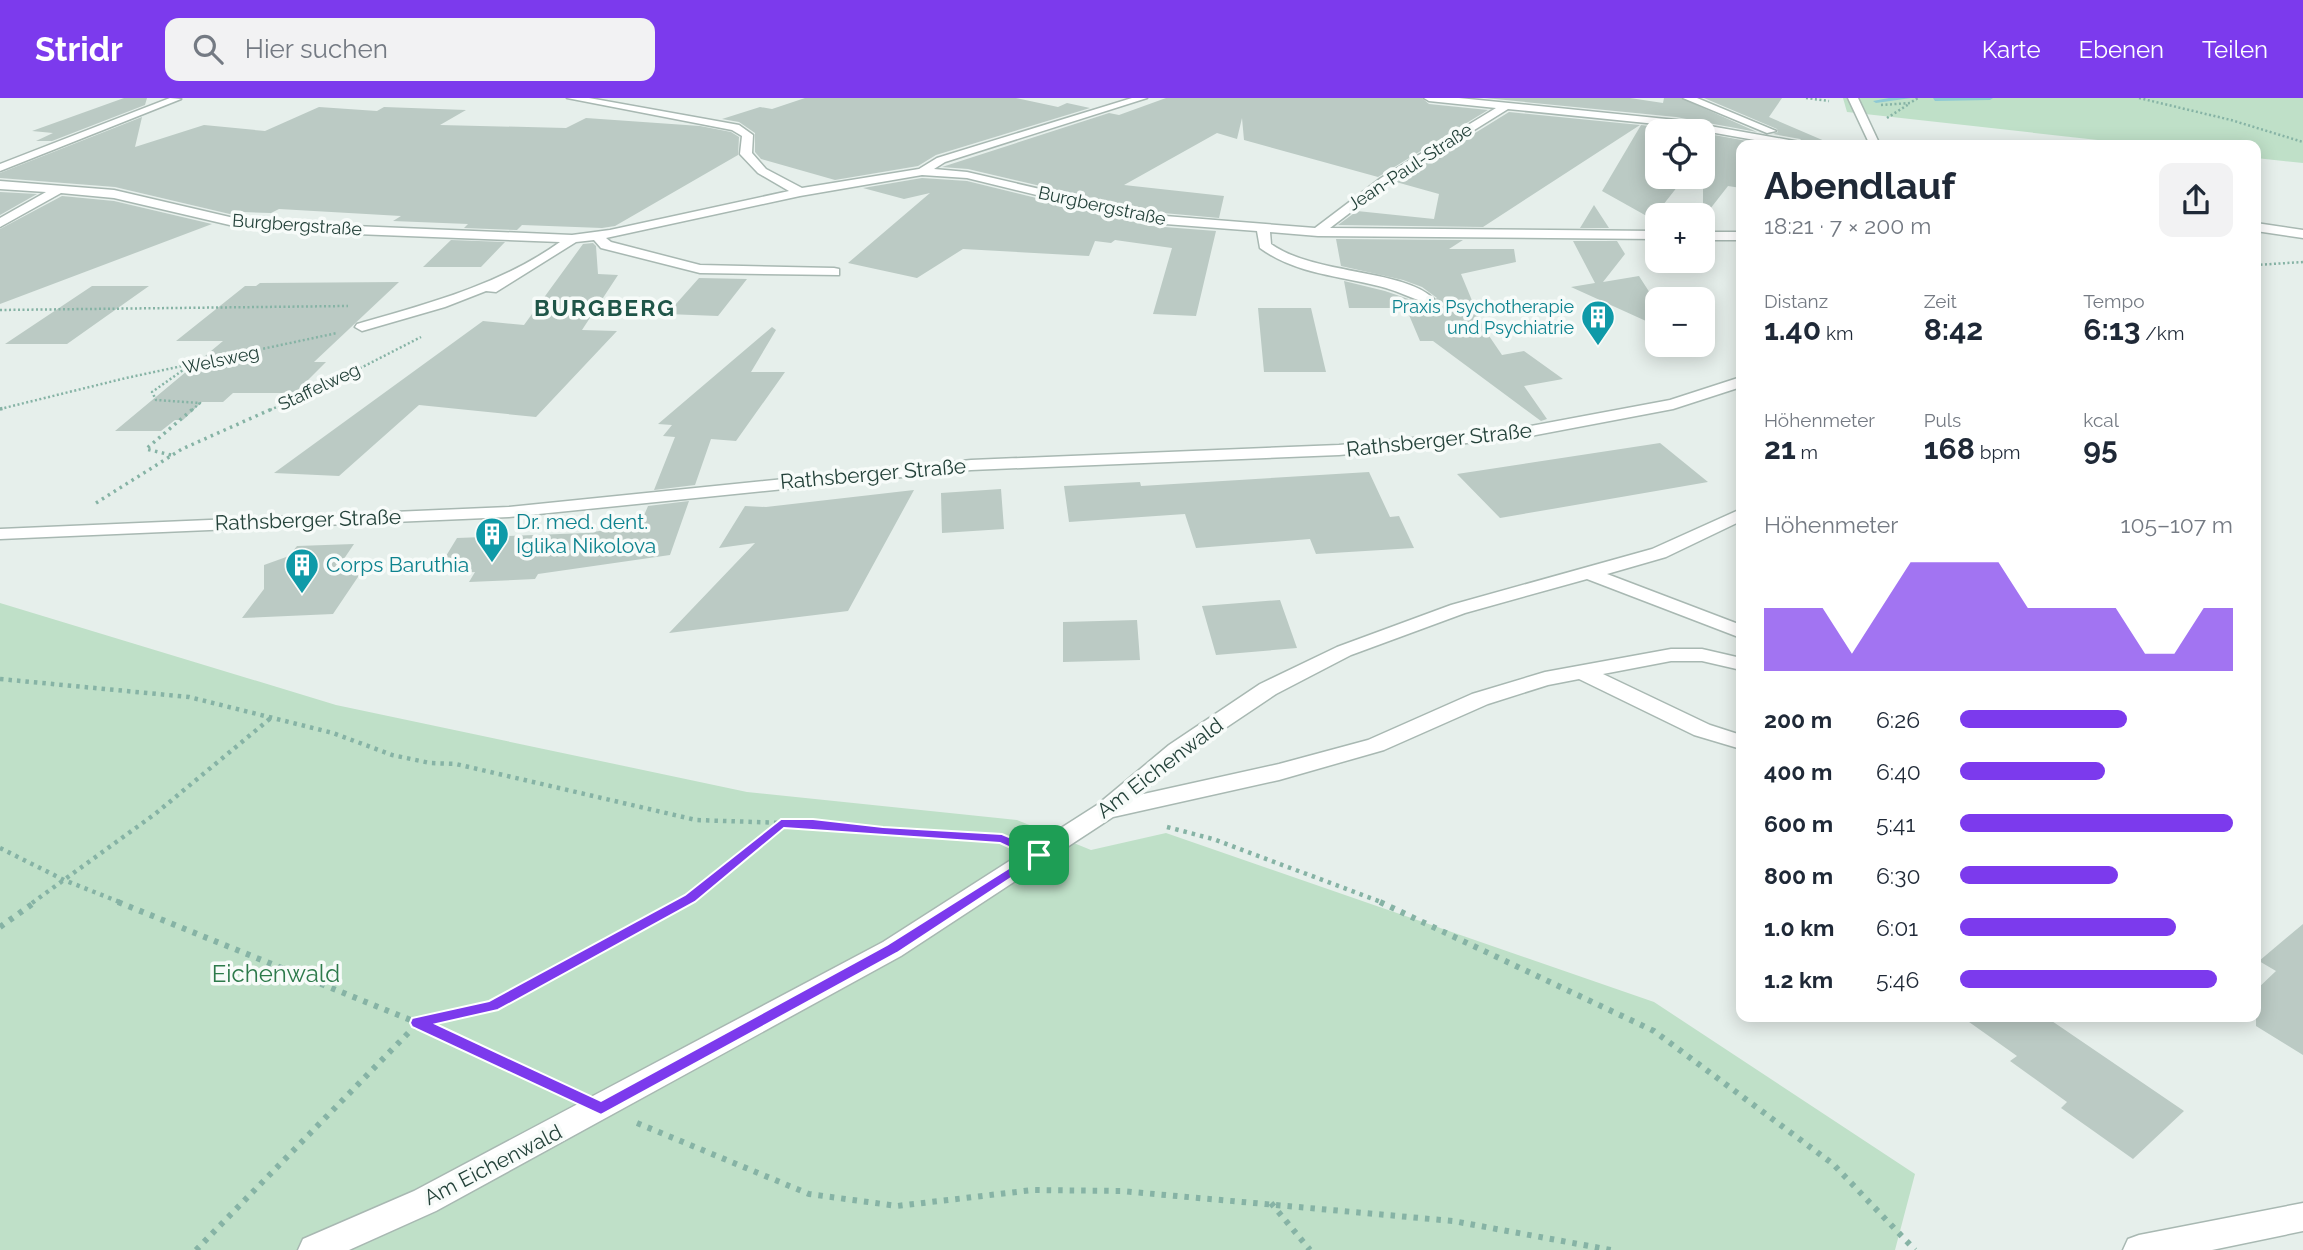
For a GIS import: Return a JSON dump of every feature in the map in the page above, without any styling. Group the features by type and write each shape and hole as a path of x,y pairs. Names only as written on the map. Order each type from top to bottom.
{"street":[{"path":"572,98 676,114 735,127 748,135 746,154 762,171 800,192"},
{"path":"922,172 941,160 1142,98"},
{"path":"1429,98 1676,123 1772,140"},
{"path":"1688,98 1793,140"},
{"path":"0,168 176,99"},
{"path":"1854,102 1873,140"},
{"name":"Jean-Paul-Straße","path":"1318,232 1343,210 1409,164 1506,106"},
{"name":"Burgbergstraße","path":"0,185 114,194 234,222 330,229 572,239 597,236 800,192 922,172 967,175 1152,219 1318,232 1645,235"},
{"path":"0,223 58,190"},
{"path":"1263,228 1265,245 1284,258 1394,284 1427,299"},
{"path":"2261,228 2303,234"},
{"path":"597,236 606,245 700,269 834,272"},
{"path":"1715,236 1736,236"},
{"path":"362,327 440,304 501,281 557,252 572,239"},
{"path":"480,298 501,281"},
{"name":"Rathsberger Straße","path":"0,534 64,529 509,512 971,465 1353,449 1520,433 1673,404 1736,384"},
{"name":"Am Eichenwald","path":"314,1250 425,1201 892,949 1105,811 1177,750 1268,690 1344,651 1458,609 1659,553 1736,516"},
{"path":"1588,573 1736,630"},
{"path":"1105,811 1335,757 1376,745 1502,691 1581,672 1671,655 1702,655 1736,663"},
{"path":"1581,672 1702,730 1736,740"},
{"path":"2138,1250 2303,1217"}],"path":[{"path":"1806,98 1830,101"},
{"path":"1892,127 1887,118 1918,98"},
{"path":"2139,98 2231,120 2303,142"},
{"path":"1854,102 1910,103"},
{"path":"2261,265 2303,262"},
{"path":"0,310 351,306"},
{"name":"Welsweg","path":"0,410 127,378 362,327"},
{"name":"Staffelweg","path":"64,529 80,514 172,455 343,377 423,336"},
{"path":"172,455 146,449 200,403 156,400 152,392 187,367"},
{"path":"0,679 189,697 333,733 392,755 430,763 456,764 696,820 813,824 883,832 1002,839 1039,855"},
{"path":"0,927 155,814 272,717"},
{"path":"1105,811 1213,839 1368,896 1654,1031 1833,1164 1915,1250"},
{"path":"196,1250 418,1023 492,1006 632,930 690,898 781,824"},
{"path":"0,848 64,880 418,1023 601,1108 809,1194 897,1206 1033,1191 1121,1191 1453,1221 1611,1250"},
{"path":"1271,1203 1310,1250"}],"green space":[{"path":"1843,98 2303,98 2303,163 2261,159 2261,140 2098,140 1847,112"},
{"name":"Eichenwald","path":"0,603 336,705 747,792 1017,820 1091,850 1166,833 1654,1002 1915,1174 1895,1250 0,1250"}],"building":[{"path":"124,98 147,98 145,105 52,141 36,141 53,133 32,131"},
{"path":"805,98 1016,98 1058,107 1067,103 1090,108 936,155 918,166 835,180 761,159 755,152 755,133 739,122 722,119 760,107 772,109"},
{"path":"1166,98 1422,98 1429,104 1488,110 1378,177 1244,140 1242,118 1237,139 1217,133 1124,185 1224,196 1219,218 1152,212 968,169 942,167 1109,113 1119,115"},
{"path":"1485,98 1630,98 1663,103 1664,98 1681,98 1757,132 1715,124 1715,119"},
{"path":"1704,98 1782,98 1769,117 1822,140 1801,140 1773,134 1778,132 1777,129"},
{"path":"319,107 377,111 384,107 466,110 440,125 566,128 586,118 700,126 731,132 739,137 738,155 615,226 602,228 522,225 517,230 464,228 468,224 393,221 401,216 279,209 271,213 243,212 234,215 115,187 0,178 0,173 142,117 135,147 204,125 265,131"},
{"path":"1509,112 1640,125 1483,227 1338,225 1357,211 1434,219 1439,194 1396,182"},
{"path":"1641,125 1645,125 1645,189 1676,189 1665,203 1645,203 1645,215 1602,191"},
{"path":"1715,135 1742,140 1736,140 1736,187 1728,186 1715,203 1703,203 1703,189 1715,189"},
{"path":"922,178 967,181 1151,226 1216,231 1196,316 1153,314 1172,248 1115,240 1111,243 1095,241 1089,256 963,249 917,278 848,263 930,193 904,199 863,188"},
{"path":"0,192 37,194 0,215"},
{"path":"62,196 114,201 212,224 0,304 0,229"},
{"path":"1594,205 1609,228 1580,228"},
{"path":"1336,239 1463,240 1449,249 1514,249 1516,262 1461,274 1483,327 1502,355 1524,351 1563,379 1524,386 1547,419 1541,421 1433,341 1420,341 1406,308 1349,308 1344,281 1426,305 1437,298 1422,287 1403,280 1341,266"},
{"path":"451,240 505,242 481,267 423,267"},
{"path":"1573,241 1617,241 1625,254 1603,282 1639,276 1646,287 1645,321 1571,287 1595,283"},
{"path":"593,243 596,246 598,274 618,275 582,330 617,331 536,417 419,405 339,476 274,473 483,321 524,325 583,244"},
{"path":"699,278 747,279 718,316 667,314"},
{"path":"399,282 314,362 326,362 295,393 233,393 223,402 202,402 183,420 175,420 161,431 115,431 223,341 176,341 245,286 256,286 260,283"},
{"path":"92,286 149,286 67,344 5,344"},
{"path":"1258,308 1311,308 1326,372 1264,372"},
{"path":"772,327 776,330 751,372 785,372 736,441 711,439 695,485 654,490 675,437 663,436 672,425 658,424"},
{"path":"1660,443 1708,482 1500,518 1457,474"},
{"path":"1369,472 1390,517 1399,516 1414,548 1316,554 1310,539 1196,548 1185,514 1069,522 1064,486 1140,482 1141,486"},
{"path":"1001,489 1004,529 942,533 941,493"},
{"path":"914,490 848,611 669,633 755,543 719,548 745,506 766,507"},
{"path":"689,501 670,555 538,574 535,579 469,582 475,572 435,574 457,538 586,533 640,525 648,506"},
{"name":"Corps Baruthia","path":"354,544 335,572 362,571 333,614 242,618 264,589 264,565 289,556 297,546"},
{"path":"1280,600 1297,648 1216,655 1202,606"},
{"path":"1137,620 1140,660 1063,662 1063,622"},
{"path":"2303,924 2303,1055 2256,1026 2256,1022 2261,1022 2261,985 2276,971 2261,962 2261,959"},
{"path":"1969,1022 2053,1022 2184,1111 2133,1159 2061,1108 2067,1102 2010,1061 2017,1056"}],"waterway":[{"path":"1876,101 1908,98"},
{"path":"1935,99 1990,98"}],"place":[{"name":"Praxis Psychotherapie und Psychiatrie","path":"1598,347"},
{"name":"Dr. med. dent. Iglika Nikolova","path":"492,564"},
{"name":"Corps Baruthia","path":"302,595"}],"district":[{"name":"BURGBERG","path":"605,308"}],"route":[{"path":"781,824 813,824 883,832 1002,839 1039,855 892,949 601,1108 418,1023 492,1006 690,898 781,824"}]}
